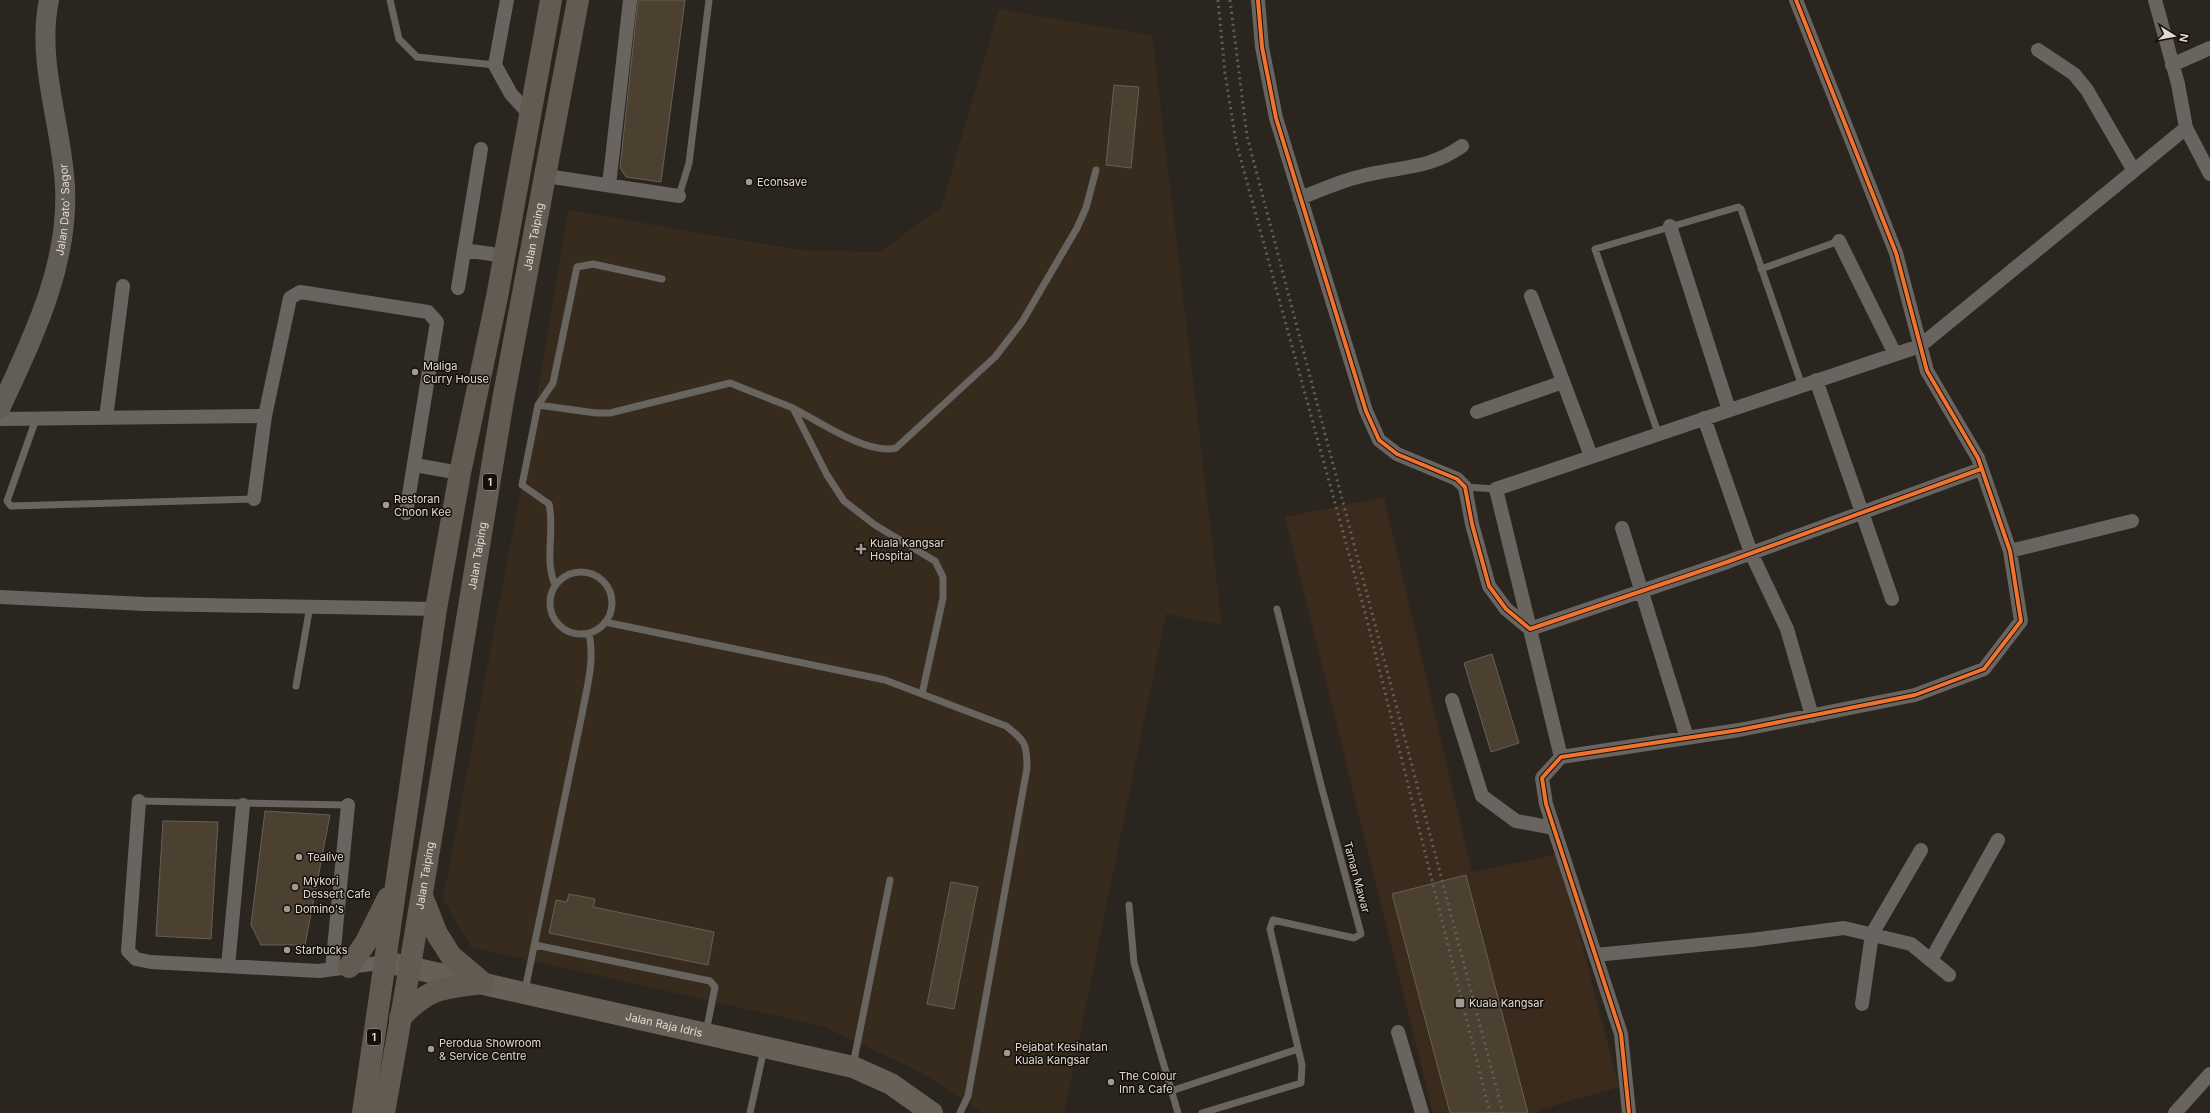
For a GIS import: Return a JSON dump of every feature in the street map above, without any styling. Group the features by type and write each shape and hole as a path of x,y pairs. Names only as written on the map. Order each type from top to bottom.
{"highway":[{"name":"1","path":"363,1113 436,609 460,473 505,256 551,0"},
{"name":"Jalan Taiping","path":"384,1113 410,966 503,400 578,0"},
{"path":"460,473 477,459 503,400"},
{"path":"341,968 376,924 398,878"},
{"path":"422,894 437,934 451,956 483,983"},
{"path":"400,1018 416,1001 430,992 445,987 483,983"}],"main road":[{"name":"Jalan Dato' Sagor","path":"0,409 38,326 64,231 65,188 61,143 49,77 44,25 47,0"},
{"name":"Jalan Raja Idris","path":"386,962 410,966 852,1067 891,1084 932,1113"}],"street":[{"path":"507,0 495,65 511,94 530,115"},
{"path":"609,185 630,0"},
{"path":"1258,0 1262,47 1276,118 1366,411 1379,440 1398,454 1458,479 1465,487 1472,524 1489,586 1506,609 1530,629"},
{"path":"1629,1113 1620,1034 1546,804 1542,778 1561,757 1687,738 1812,716 1915,695 1984,669 2021,621 2010,551 1978,458 1927,371 1896,253 1796,0"},
{"path":"2155,0 2172,65 2186,128 2210,174"},
{"path":"2172,65 2210,48"},
{"path":"2038,50 2074,74 2087,90 2134,171"},
{"path":"1561,757 1496,489 1658,433 1920,346 2186,128"},
{"path":"1300,198 1357,177 1425,165 1451,154 1462,146"},
{"path":"458,288 481,149"},
{"path":"546,176 679,196"},
{"path":"1670,226 1729,410"},
{"path":"1839,241 1895,354"},
{"path":"464,250 505,256"},
{"path":"106,418 123,286"},
{"path":"254,499 265,416 290,298 300,292 428,312 437,322 406,513"},
{"path":"1531,296 1591,456"},
{"path":"1816,380 1892,599"},
{"path":"1477,412 1563,382"},
{"path":"0,419 265,416"},
{"path":"1704,418 1752,553 1787,629 1812,716"},
{"path":"415,465 460,473"},
{"path":"1530,629 1862,514 1981,469"},
{"path":"2010,551 2132,521"},
{"path":"1622,528 1687,738"},
{"path":"0,597 145,604 436,609"},
{"path":"1452,700 1482,796 1516,821 1554,828"},
{"path":"139,801 128,951 136,959 151,962 319,970 386,962"},
{"path":"228,966 243,805"},
{"path":"341,968 348,806"},
{"path":"1931,960 1998,840"},
{"path":"1862,1004 1872,934 1921,850"},
{"path":"1595,955 1751,940 1844,928 1911,944 1949,975"},
{"path":"1398,1032 1422,1113"},
{"path":"2176,1113 2210,1074"}],"lane":[{"path":"390,0 399,39 417,57 495,65"},
{"path":"679,196 689,163 709,0"},
{"path":"538,405 596,413 610,412 730,383 793,408 862,445 886,450 896,448 996,357 1022,322 1077,228 1086,208 1096,170"},
{"path":"1658,433 1594,249 1738,206 1741,209 1802,386"},
{"path":"1762,269 1839,241"},
{"path":"555,585 551,575 549,554 552,519 549,504 522,485 538,405 554,382 577,267 593,264 662,279"},
{"path":"793,408 827,475 844,501 875,525 935,562 944,576 943,598 922,694"},
{"path":"36,419 7,501 10,506 254,499"},
{"path":"1465,487 1496,489"},
{"path":"590,573 598,578 606,584 611,600 609,615 606,622 589,633 580,634 571,632 556,621 551,613 550,603 555,585 562,578 571,574 590,573"},
{"path":"296,686 310,606"},
{"name":"Taman Mawar","path":"1202,1113 1301,1083 1302,1065 1270,929 1273,920 1354,938 1361,934 1321,785 1277,609"},
{"path":"606,622 885,680 1006,726 1016,734 1027,748 1027,768 968,1096 960,1113"},
{"path":"524,992 535,945 590,670 592,646 589,633"},
{"path":"139,801 243,805 348,806"},
{"path":"852,1067 890,880"},
{"path":"1129,905 1134,963 1178,1113"},
{"path":"535,945 710,980 714,987 706,1034"},
{"path":"750,1113 765,1047"},
{"path":"1171,1091 1298,1049"}],"shaded area":[{"name":"Kuala Kangsar Hospital","path":"999,9 1152,35 1222,625 1166,614 1064,1113 984,1113 918,1071 822,1026 471,947 443,899 526,463 568,210 799,250 879,252 941,208"},
{"path":"1384,497 1472,872 1559,854 1619,1087 1539,1110 1539,1113 1433,1113 1285,517"}],"building":[{"path":"638,0 685,0 661,182 626,177 620,168"},
{"path":"1114,85 1139,87 1131,168 1106,165"},
{"path":"1492,654 1519,743 1491,752 1464,663"},
{"path":"265,811 330,815 305,945 261,945 251,925"},
{"path":"163,821 218,822 211,939 156,936"},
{"name":"Kuala Kangsar","path":"1466,875 1528,1113 1450,1113 1392,894"},
{"path":"951,882 978,887 954,1009 927,1004"},
{"path":"569,894 595,899 593,907 714,932 708,965 549,933 556,900 567,902"}],"railway":[{"path":"1218,0 1225,73 1236,142 1366,616 1490,1113"},
{"path":"1230,0 1247,136 1503,1113"}],"cycle path":[{"path":"1258,0 1262,47 1276,118 1366,411 1379,440 1397,454 1457,479 1465,487 1472,524 1489,586 1506,609 1530,629 1727,562 1981,469"},
{"path":"1629,1113 1621,1034 1546,804 1542,778 1561,757 1739,730 1915,695 1984,669 2021,621 2010,551 1978,458 1927,371 1896,253 1796,0"}],"place":[{"name":"Econsave","path":"749,182"},
{"name":"Maliga Curry House","path":"415,372"},
{"name":"Restoran Choon Kee","path":"386,505"},
{"name":"Kuala Kangsar Hospital","path":"861,549"},
{"name":"Tealive","path":"299,857"},
{"name":"Mykori Dessert Cafe","path":"295,887"},
{"name":"Domino's","path":"287,909"},
{"name":"Starbucks","path":"287,950"},
{"name":"Kuala Kangsar","path":"1460,1003"},
{"name":"Perodua Showroom & Service Centre","path":"431,1049"},
{"name":"Pejabat Kesihatan Kuala Kangsar","path":"1007,1053"},
{"name":"The Colour Inn & Cafe","path":"1111,1082"}]}
